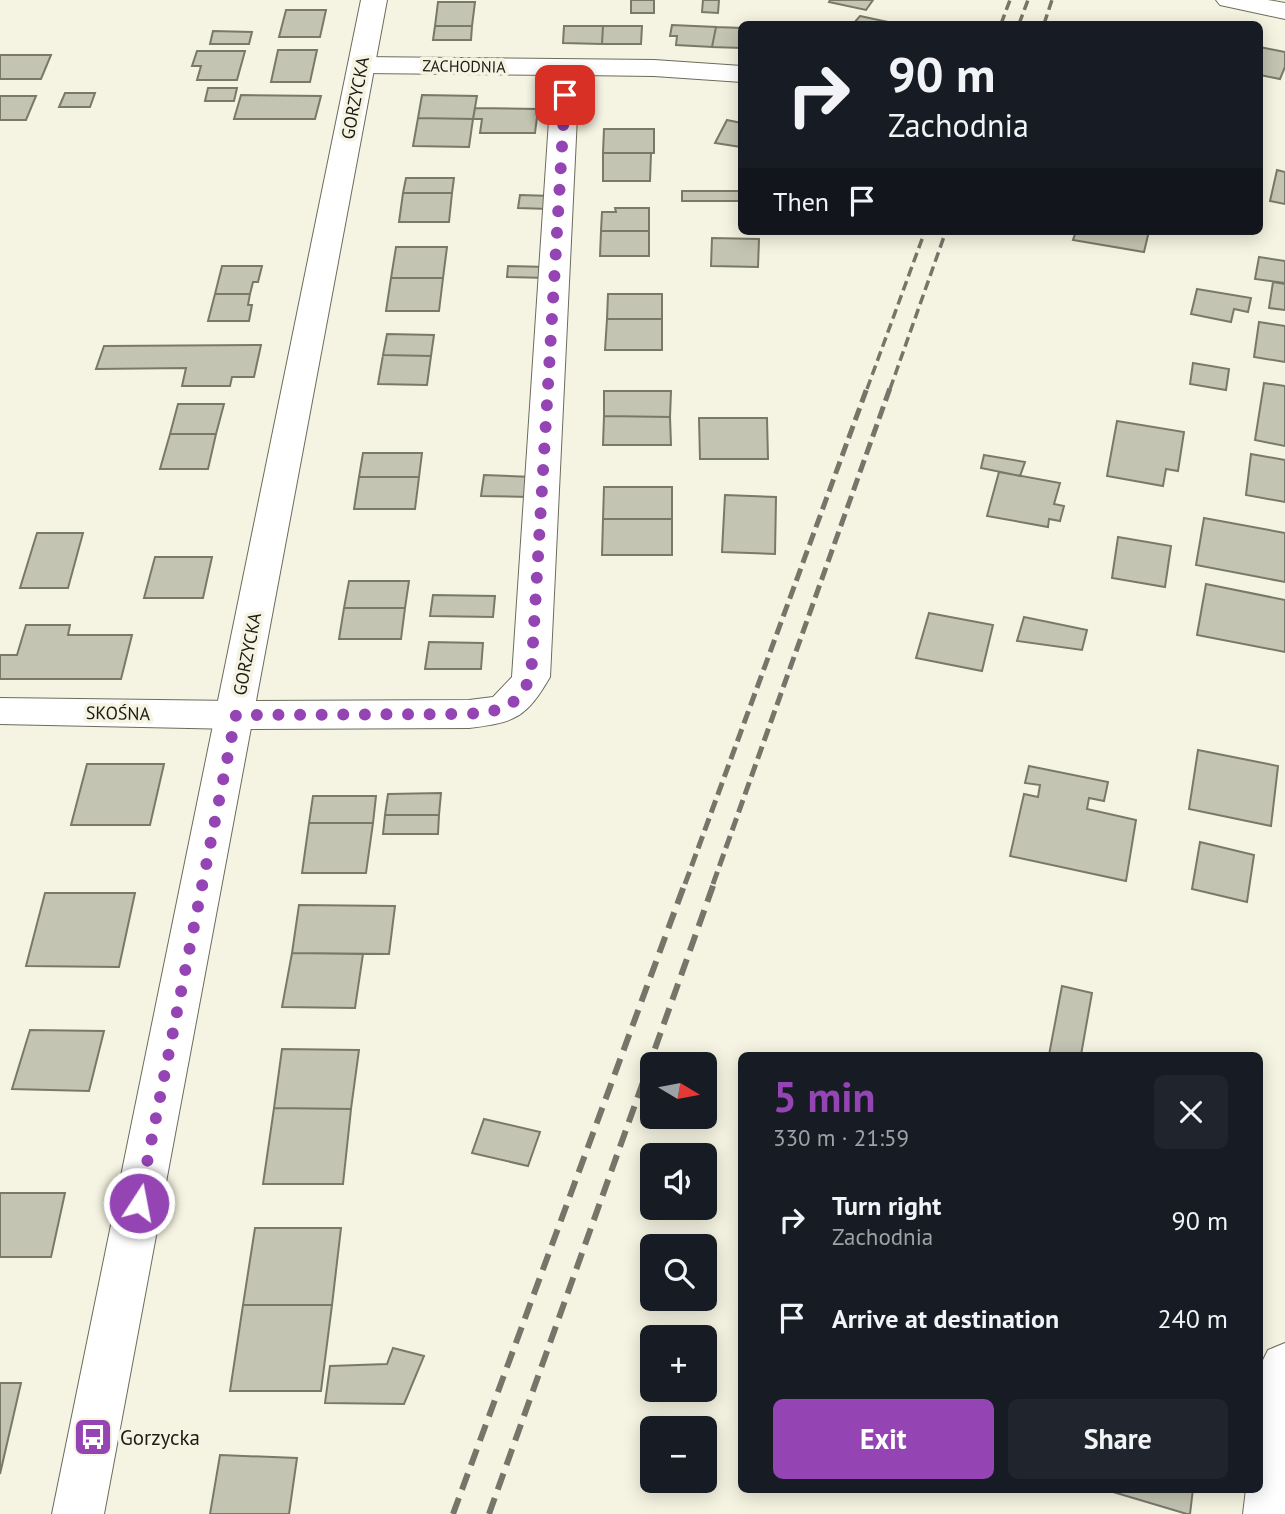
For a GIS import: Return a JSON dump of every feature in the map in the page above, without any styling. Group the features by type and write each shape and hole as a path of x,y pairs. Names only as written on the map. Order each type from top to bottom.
{"street":[{"name":"GORZYCKA","path":"78,1514 374,0"},
{"path":"1229,0 1285,11"},
{"name":"ZACHODNIA","path":"362,65 654,68 738,74"},
{"path":"236,715 469,714 496,711 519,700 531,677 566,68"},
{"name":"SKOŚNA","path":"0,711 236,715"},
{"path":"1269,1514 1285,1366"}],"building":[{"path":"631,0 654,0 654,13 631,13"},
{"path":"703,0 719,0 718,13 702,12"},
{"path":"873,0 866,10 829,2"},
{"path":"438,2 475,2 472,26 435,26"},
{"path":"286,10 326,10 320,37 279,37"},
{"path":"860,16 883,21 856,21"},
{"path":"672,25 716,27 712,47 676,45 677,36 670,36"},
{"path":"435,26 472,26 471,40 433,40"},
{"path":"564,26 603,26 602,44 563,43"},
{"path":"603,26 642,26 641,44 602,44"},
{"path":"716,27 738,28 738,48 712,47"},
{"path":"213,31 252,32 249,44 210,44"},
{"path":"1263,48 1285,52 1285,67 1280,79 1263,76"},
{"path":"278,50 317,50 310,82 271,82"},
{"path":"197,51 245,51 237,80 197,80 201,66 192,66"},
{"path":"0,55 51,55 41,79 0,79"},
{"path":"208,88 237,88 234,101 205,101"},
{"path":"65,93 95,93 90,107 59,107"},
{"path":"241,95 321,96 315,119 234,119"},
{"path":"422,95 477,96 473,119 418,118"},
{"path":"0,96 36,96 26,120 0,120"},
{"path":"475,108 538,109 535,133 480,133 482,119 473,119"},
{"path":"418,118 473,119 469,147 413,146"},
{"path":"727,120 738,122 738,147 715,143"},
{"path":"604,129 654,129 654,153 603,153"},
{"path":"603,153 651,153 650,181 603,181"},
{"path":"1277,170 1285,172 1285,204 1270,201"},
{"path":"406,178 454,178 452,193 403,193"},
{"path":"682,191 738,191 738,201 682,201"},
{"path":"403,193 452,193 449,222 399,222"},
{"path":"520,195 552,196 549,209 518,208"},
{"path":"615,208 649,208 649,231 601,231 602,212 616,212"},
{"path":"601,231 649,231 649,256 600,256"},
{"path":"1075,235 1148,235 1144,252 1073,240"},
{"path":"712,238 759,239 758,267 711,266"},
{"path":"396,247 447,247 443,278 391,278"},
{"path":"1259,257 1285,261 1285,283 1255,279"},
{"path":"222,266 262,266 258,282 253,282 250,294 215,294"},
{"path":"508,266 547,267 547,278 507,277"},
{"path":"391,278 443,278 439,311 386,311"},
{"path":"1273,282 1285,284 1285,310 1269,308"},
{"path":"1197,289 1251,298 1248,312 1234,309 1231,322 1191,314"},
{"path":"215,294 250,294 248,305 252,305 249,321 208,321"},
{"path":"608,294 662,294 662,319 607,319"},
{"path":"607,319 662,319 662,350 605,350"},
{"path":"1259,322 1285,326 1285,362 1254,357"},
{"path":"387,334 434,335 431,356 383,355"},
{"path":"261,345 254,377 232,377 230,386 182,386 186,368 96,369 104,346"},
{"path":"383,355 431,356 427,385 378,384"},
{"path":"1193,363 1229,369 1226,390 1190,384"},
{"path":"1264,383 1285,386 1285,446 1255,440"},
{"path":"604,391 671,391 670,417 604,416"},
{"path":"178,404 224,404 216,434 170,434"},
{"path":"604,416 670,417 671,445 603,445"},
{"path":"699,418 767,418 768,459 700,459"},
{"path":"1117,421 1184,432 1178,471 1166,469 1163,486 1107,476"},
{"path":"170,434 216,434 208,469 160,469"},
{"path":"363,453 422,453 419,477 359,477"},
{"path":"1251,454 1285,460 1285,502 1246,495"},
{"path":"984,455 1025,462 1020,476 981,468"},
{"path":"999,472 1060,483 1054,504 1064,506 1060,521 1049,519 1048,527 987,516"},
{"path":"484,475 533,477 530,497 481,496"},
{"path":"359,477 419,477 415,509 354,509"},
{"path":"604,487 672,487 672,519 603,519"},
{"path":"725,495 776,497 775,554 722,552"},
{"path":"1204,518 1285,533 1285,582 1196,565"},
{"path":"603,519 672,519 672,555 602,555"},
{"path":"37,533 83,533 68,588 20,588"},
{"path":"1118,537 1171,546 1165,587 1112,578"},
{"path":"155,557 212,557 203,598 144,598"},
{"path":"349,581 409,581 405,608 344,608"},
{"path":"1206,584 1285,600 1285,652 1197,635"},
{"path":"433,595 495,596 493,617 430,616"},
{"path":"344,608 405,608 401,639 339,639"},
{"path":"929,613 993,625 982,671 916,658"},
{"path":"1024,617 1087,630 1082,650 1017,641"},
{"path":"26,625 70,625 68,635 132,635 121,679 0,679 0,655 17,655"},
{"path":"429,642 483,643 481,669 425,669"},
{"path":"1198,750 1278,766 1271,826 1189,809"},
{"path":"87,764 164,764 150,825 71,825"},
{"path":"1029,766 1108,782 1104,801 1089,798 1087,809 1136,820 1126,881 1010,856 1024,794 1038,797 1040,785 1025,783"},
{"path":"441,793 439,815 385,815 388,794"},
{"path":"313,796 376,796 373,823 309,823"},
{"path":"385,815 439,815 438,834 383,834"},
{"path":"309,823 373,823 366,873 302,873"},
{"path":"1200,842 1254,855 1247,902 1192,889"},
{"path":"45,893 135,893 119,967 26,966"},
{"path":"299,905 395,906 389,954 292,953"},
{"path":"292,953 363,954 355,1008 282,1007"},
{"path":"1062,986 1092,993 1082,1052 1050,1052"},
{"path":"30,1030 104,1031 89,1091 12,1089"},
{"path":"282,1049 359,1050 351,1109 274,1108"},
{"path":"274,1108 351,1109 343,1184 263,1184"},
{"path":"484,1119 540,1132 528,1166 472,1153"},
{"path":"0,1193 65,1193 51,1257 0,1257"},
{"path":"255,1228 341,1228 332,1305 243,1305"},
{"path":"243,1305 332,1305 321,1391 230,1391"},
{"path":"393,1348 424,1356 404,1404 325,1403 330,1366 387,1364"},
{"path":"0,1383 21,1383 0,1474"},
{"path":"220,1455 297,1458 289,1514 210,1514"},
{"path":"1116,1493 1193,1493 1190,1514"}],"railway":[{"path":"1002,21 1010,0"},
{"path":"1020,21 1028,0"},
{"path":"1045,21 1052,0"},
{"path":"867,389 924,235"},
{"path":"890,389 945,235"},
{"path":"685,884 867,388"},
{"path":"713,884 890,388"},
{"path":"453,1514 685,883"},
{"path":"489,1514 714,883"}],"place":[{"name":"Gorzycka","path":"93,1437"}],"route":[{"path":"139,1203 236,715 469,714 496,711 519,700 531,677 565,95"}]}
